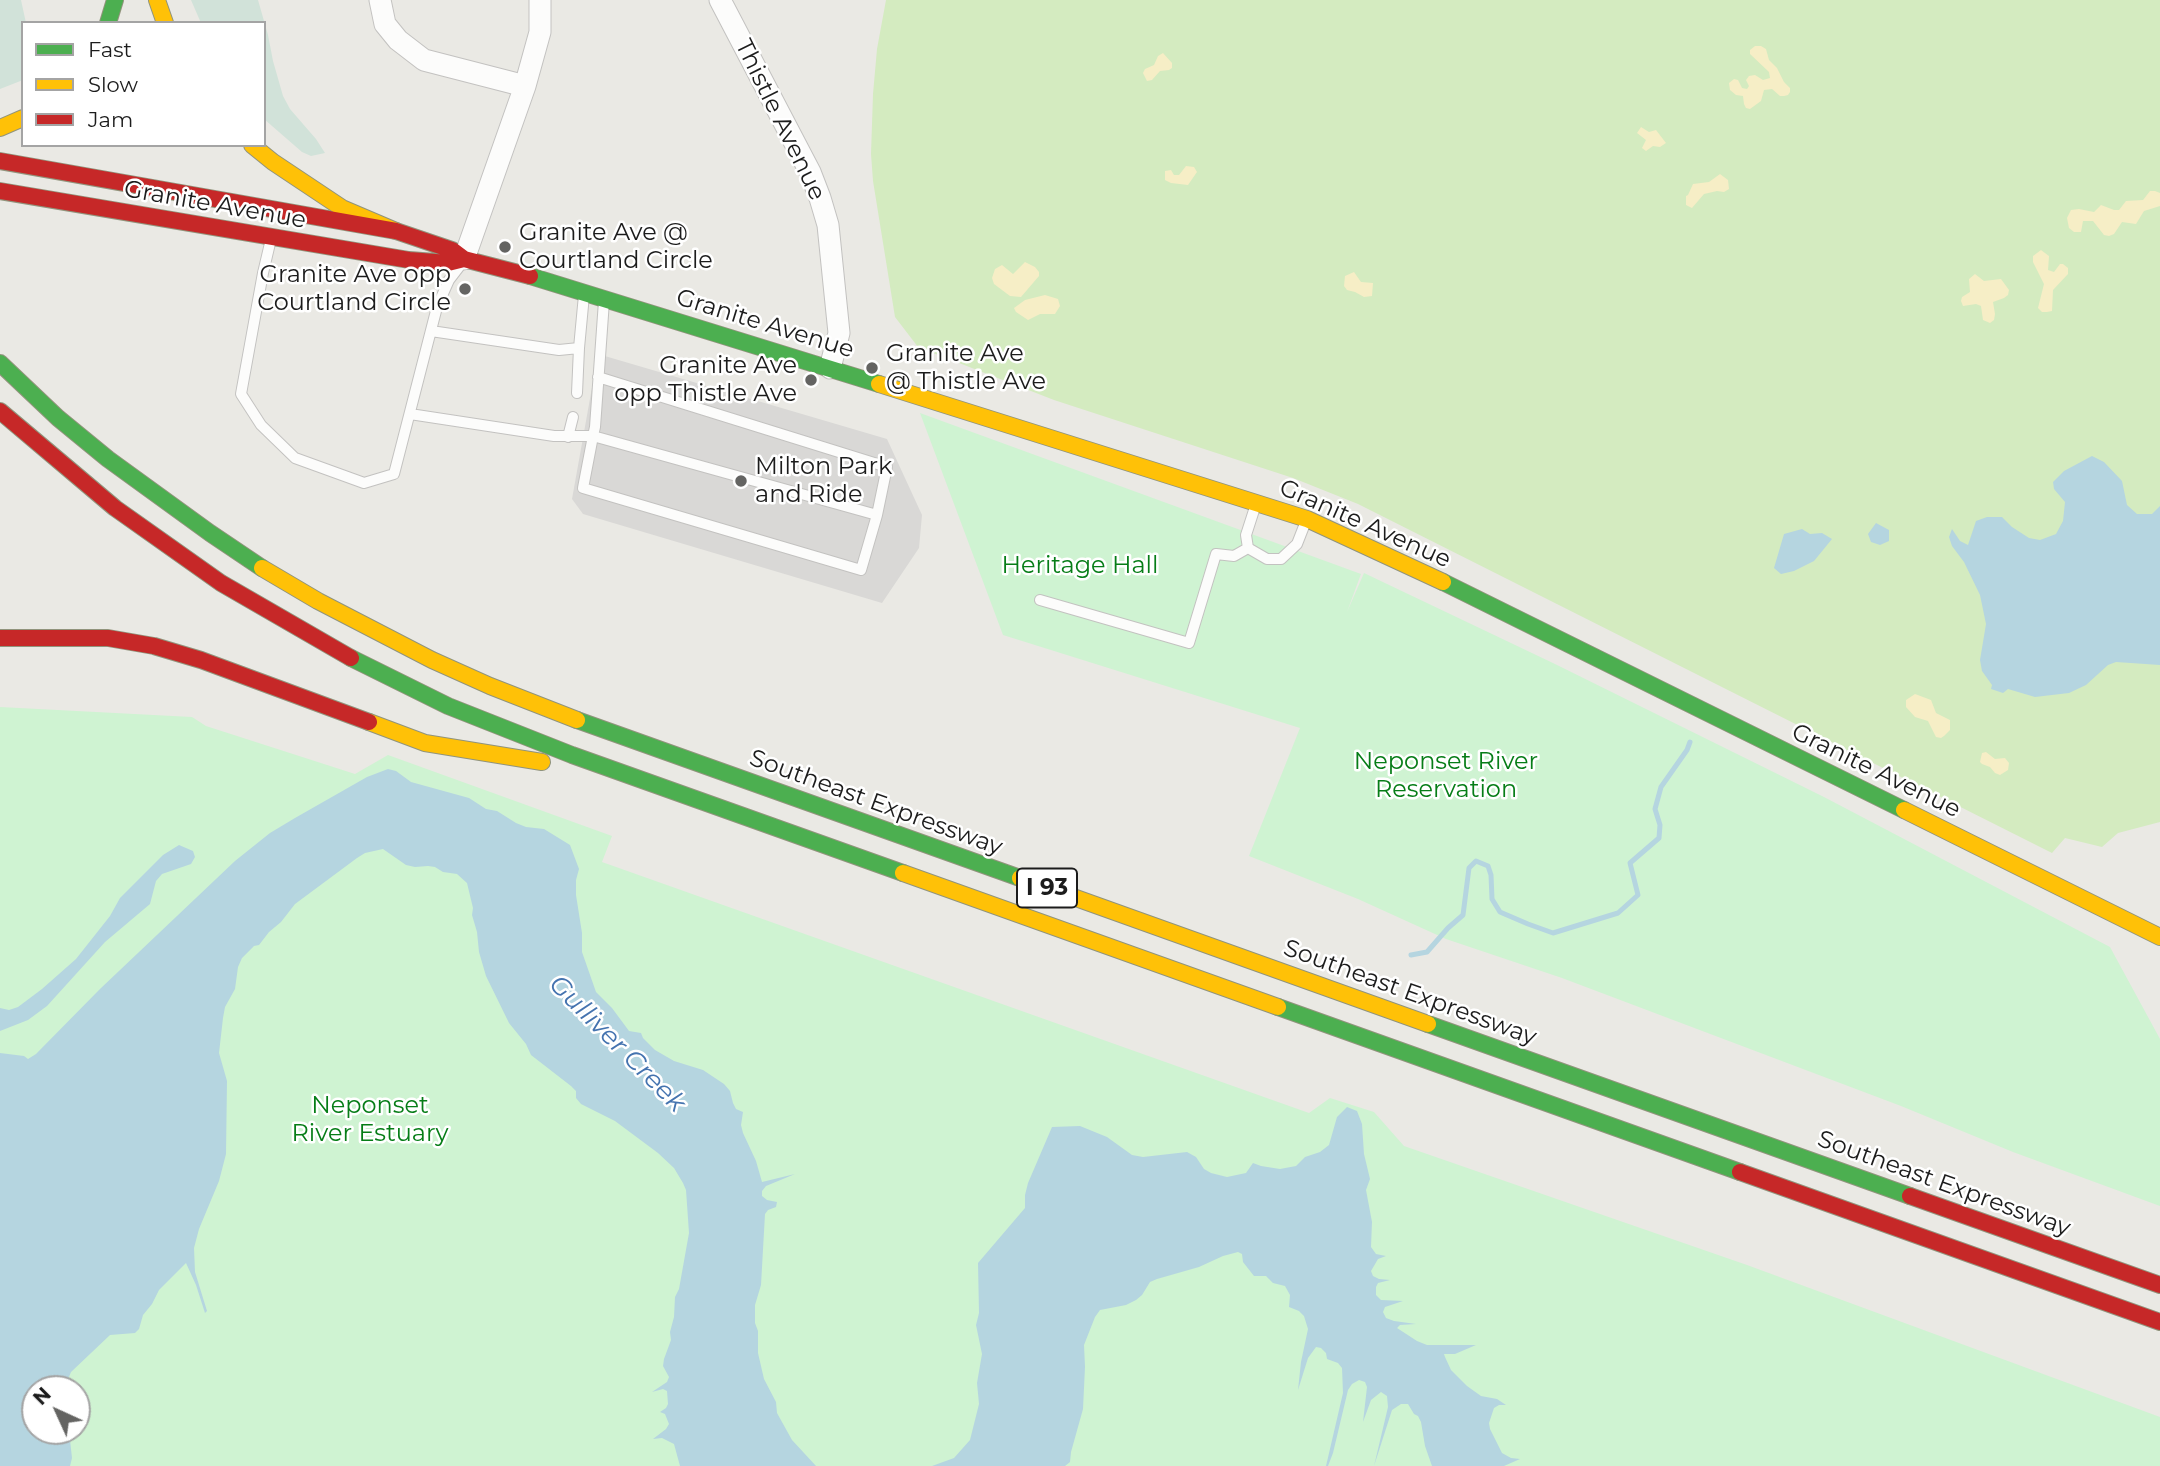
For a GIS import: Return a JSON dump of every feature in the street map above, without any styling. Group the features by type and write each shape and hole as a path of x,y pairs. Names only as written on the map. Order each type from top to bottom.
{"main road":[{"path":"109,21 115,0"},
{"path":"157,0 164,21"},
{"path":"0,128 21,119"},
{"path":"255,147 294,178 326,198 396,231"},
{"name":"Granite Avenue","path":"0,161 396,231 452,250 464,259 585,292 1307,519 1419,570 2160,937"},
{"name":"Granite Avenue","path":"0,191 409,260 448,263 464,259"},
{"name":"Southeast Expressway","path":"0,363 58,418 108,459 220,541 318,601 432,660 490,686 551,711 2160,1285"},
{"path":"0,384 49,429 139,501"},
{"name":"I 93","path":"0,411 115,508 221,583 335,650 473,717 572,755 2160,1322"},
{"path":"180,531 256,582 356,639"},
{"path":"0,638 95,637 154,646 201,660 425,743 549,764 480,737"},
{"name":"I 93","path":"379,650 484,700 545,725 2160,1301"}],"street":[{"path":"380,0 385,24 398,40 424,60 525,86"},
{"path":"464,259 525,86 540,32 540,0"},
{"name":"Thistle Avenue","path":"720,0 810,172 820,198 828,225 839,333 830,368"}],"lane":[{"path":"272,237 241,394 261,425 295,458 364,483 394,474 437,307 449,280 464,259"},
{"path":"577,393 585,292"},
{"path":"598,377 887,467 861,570 583,488 593,436 604,298"},
{"path":"431,331 559,350 579,348"},
{"path":"410,414 554,436 593,436 877,515"},
{"path":"568,437 573,417"},
{"path":"1248,548 1246,535 1256,502"},
{"path":"1248,548 1267,559 1281,559 1297,544 1307,519"},
{"path":"1040,600 1189,643 1216,554 1234,556 1248,548"}],"green space":[{"path":"886,0 2160,0 2160,822 2118,833 2102,847 2065,838 2052,853 1358,504 1293,478 1054,400 918,347 895,317 873,181 873,94 877,49"},
{"name":"Neponset River Reservation","path":"920,413 1361,574 1347,612 1364,573 1824,797 2110,947 2160,1039 2160,1206 1562,978 1446,939 1358,899 1249,856 1300,728 1003,635"},
{"name":"Neponset River Estuary","path":"0,707 192,717 206,726 355,774 388,755 612,836 602,862 1309,1113 1330,1098 1374,1112 1404,1146 1747,1265 2160,1417 2160,1466 0,1466"}],"shaded area":[{"path":"0,0 21,0 26,21 21,21 21,81 0,89"},
{"path":"191,0 258,0 264,21 200,21"},
{"path":"266,28 283,96 325,153 311,156 302,152 266,121"},
{"name":"Milton Park and Ride","path":"598,354 887,439 922,515 919,548 882,603 583,514 572,499"}],"sand":[{"path":"1755,46 1766,49 1769,60 1777,68 1790,92 1780,96 1772,89 1764,90 1761,101 1750,109 1746,108 1743,96 1730,90 1729,83 1734,79 1738,80 1742,88 1747,89 1749,86 1746,80 1749,76 1755,75 1763,80 1770,78 1769,72 1750,54 1750,50"},
{"path":"1163,53 1172,63 1172,68 1160,71 1152,80 1147,81 1143,73 1145,69 1154,65 1158,56"},
{"path":"1641,127 1649,132 1656,130 1666,143 1646,151 1642,148 1646,140 1637,133"},
{"path":"1186,166 1194,167 1197,172 1188,185 1165,180 1165,171 1171,170 1174,175 1179,175"},
{"path":"1720,174 1728,180 1729,189 1704,194 1692,208 1686,205 1686,196 1693,184 1709,182"},
{"path":"2150,191 2160,193 2160,206 2144,211 2136,224 2122,222 2114,234 2109,236 2104,235 2093,221 2083,221 2081,232 2074,232 2069,228 2067,218 2071,210 2094,212 2101,205 2119,210 2126,201 2143,200"},
{"path":"2041,250 2049,256 2048,270 2054,272 2060,264 2068,268 2068,274 2053,290 2052,311 2047,312 2038,308 2044,284 2033,262 2033,256"},
{"path":"1025,262 1035,267 1039,276 1021,297 1010,296 994,284 992,278 995,269 1002,265 1013,274"},
{"path":"1354,272 1361,282 1373,283 1372,296 1364,297 1344,286 1345,276"},
{"path":"1975,274 1984,281 2001,279 2009,290 2004,298 1993,302 1995,314 1990,323 1983,320 1981,306 1963,306 1961,301 1962,297 1970,292 1969,279"},
{"path":"1045,295 1058,299 1060,306 1055,314 1040,314 1028,320 1014,308 1025,300"},
{"path":"1915,694 1931,700 1936,713 1950,720 1950,730 1941,738 1936,737 1928,721 1915,717 1906,707 1906,700"},
{"path":"1986,752 1995,759 2005,758 2009,763 2008,770 2000,775 1982,764 1982,753"}],"water":[{"path":"2092,456 2104,462 2122,481 2127,505 2137,514 2152,514 2160,506 2160,665 2116,662 2108,665 2086,685 2069,693 2035,697 2008,689 2003,693 1991,689 1992,685 1982,671 1980,660 1986,624 1980,595 1964,562 1952,546 1949,537 1952,529 1960,541 1968,545 1976,521 1987,517 2002,517 2029,538 2040,540 2056,534 2063,521 2065,502 2054,489 2053,482 2064,471"},
{"path":"1876,523 1889,530 1889,541 1880,545 1871,542 1868,534"},
{"path":"1802,529 1810,534 1822,533 1832,539 1814,561 1781,574 1774,568 1784,534"},
{"name":"Gulliver Creek","path":"388,769 396,771 411,782 469,798 516,823 544,829 570,845 579,869 576,895 582,952 596,992 629,1031 641,1033 655,1050 674,1061 703,1070 724,1084 730,1091 736,1109 743,1112 743,1133 762,1182 795,1174 766,1186 762,1191 762,1196 767,1200 777,1202 776,1207 765,1214 761,1285 755,1305 755,1323 764,1379 776,1402 777,1413 792,1440 816,1466 680,1466 674,1444 662,1438 653,1439 669,1424 665,1414 660,1412 668,1404 667,1391 663,1389 652,1392 667,1382 669,1377 663,1366 671,1340 675,1297 679,1289 689,1233 686,1190 683,1183 674,1168 658,1153 615,1121 581,1104 571,1086 531,1055 526,1044 509,1023 486,976 467,883 457,874 443,872 435,867 406,865 383,849 365,853 357,858 295,904 259,945 254,946 242,958 238,967 235,989 225,1007 219,1053 227,1081 226,1154 194,1248 195,1272 207,1311 205,1313 186,1263 159,1290 135,1333 110,1335 70,1375 21,1375 21,1445 71,1445 72,1458 70,1466 0,1466 0,1053 28,1059 36,1054 100,989 235,861 270,833 367,777"},
{"path":"179,845 193,851 195,857 191,864 162,874 156,881 150,904 105,942 47,1006 28,1020 0,1031 0,1008 9,1010 18,1007 76,959 110,916 120,898 163,855"},
{"path":"1347,1107 1357,1111 1362,1124 1364,1154 1370,1179 1366,1190 1372,1222 1371,1247 1376,1254 1386,1256 1378,1259 1371,1271 1373,1276 1379,1279 1390,1280 1378,1283 1376,1295 1381,1300 1403,1301 1385,1307 1383,1312 1386,1318 1394,1321 1416,1324 1400,1325 1397,1328 1427,1345 1476,1345 1455,1354 1444,1354 1451,1370 1467,1386 1481,1396 1497,1399 1506,1405 1494,1408 1489,1423 1490,1429 1502,1453 1520,1459 1504,1466 1432,1466 1418,1416 1408,1404 1401,1404 1392,1410 1374,1466 1388,1407 1387,1396 1381,1392 1371,1400 1363,1422 1367,1387 1365,1382 1359,1380 1348,1390 1333,1453 1326,1466 1343,1393 1342,1368 1338,1363 1327,1359 1326,1353 1316,1347 1308,1358 1298,1390 1308,1329 1304,1316 1289,1307 1290,1295 1285,1286 1273,1283 1266,1276 1254,1276 1243,1262 1242,1254 1238,1252 1157,1279 1150,1282 1136,1300 1126,1305 1100,1310 1084,1345 1083,1409 1070,1462 1065,1466 932,1466 954,1458 970,1440 979,1404 977,1383 982,1354 976,1325 979,1313 978,1263 1025,1208 1028,1183 1052,1127 1080,1126 1107,1137 1132,1155 1143,1157 1187,1152 1196,1157 1204,1169 1227,1177 1246,1173 1253,1163 1280,1169 1296,1166 1305,1157 1320,1152 1329,1145 1337,1117"}],"waterway":[{"path":"1411,955 1427,952 1463,915 1469,868 1476,861 1488,866 1492,899 1500,912 1528,924 1553,933 1618,913 1638,895 1630,863 1659,838 1660,825 1655,809 1661,787 1690,742"}],"traffic: fast":[{"path":"109,21 115,0"},
{"path":"530,276 879,384"},
{"path":"0,363 58,418 108,459 262,568"},
{"path":"1443,582 1904,810"},
{"path":"351,658 448,706 572,755 903,873"},
{"path":"577,720 1020,878"},
{"path":"1278,1007 1740,1172"},
{"path":"1428,1024 1910,1196"}],"traffic: slow":[{"path":"157,0 164,21"},
{"path":"0,128 21,119"},
{"path":"254,147 342,208 396,231"},
{"path":"879,384 1307,519 1443,582"},
{"path":"262,568 318,601 432,660 577,720"},
{"path":"369,722 425,743 542,762"},
{"path":"1904,810 2160,937"},
{"path":"903,873 1278,1007"},
{"path":"1020,878 1428,1024"}],"traffic: jam":[{"path":"0,161 396,231 452,250 464,259 530,276"},
{"path":"0,191 409,260 448,263 464,259"},
{"path":"0,411 115,508 221,583 351,658"},
{"path":"0,638 108,638 154,646 201,660 369,722"},
{"path":"1740,1172 2160,1322"},
{"path":"1910,1196 2160,1285"}],"place":[{"name":"Granite Ave @ Courtland Circle","path":"505,247"},
{"name":"Granite Ave opp Courtland Circle","path":"465,289"},
{"name":"Granite Ave @ Thistle Ave","path":"872,368"},
{"name":"Granite Ave opp Thistle Ave","path":"811,380"},
{"name":"Milton Park and Ride","path":"741,481"}],"park label":[{"name":"Heritage Hall","path":"1080,566"}]}
